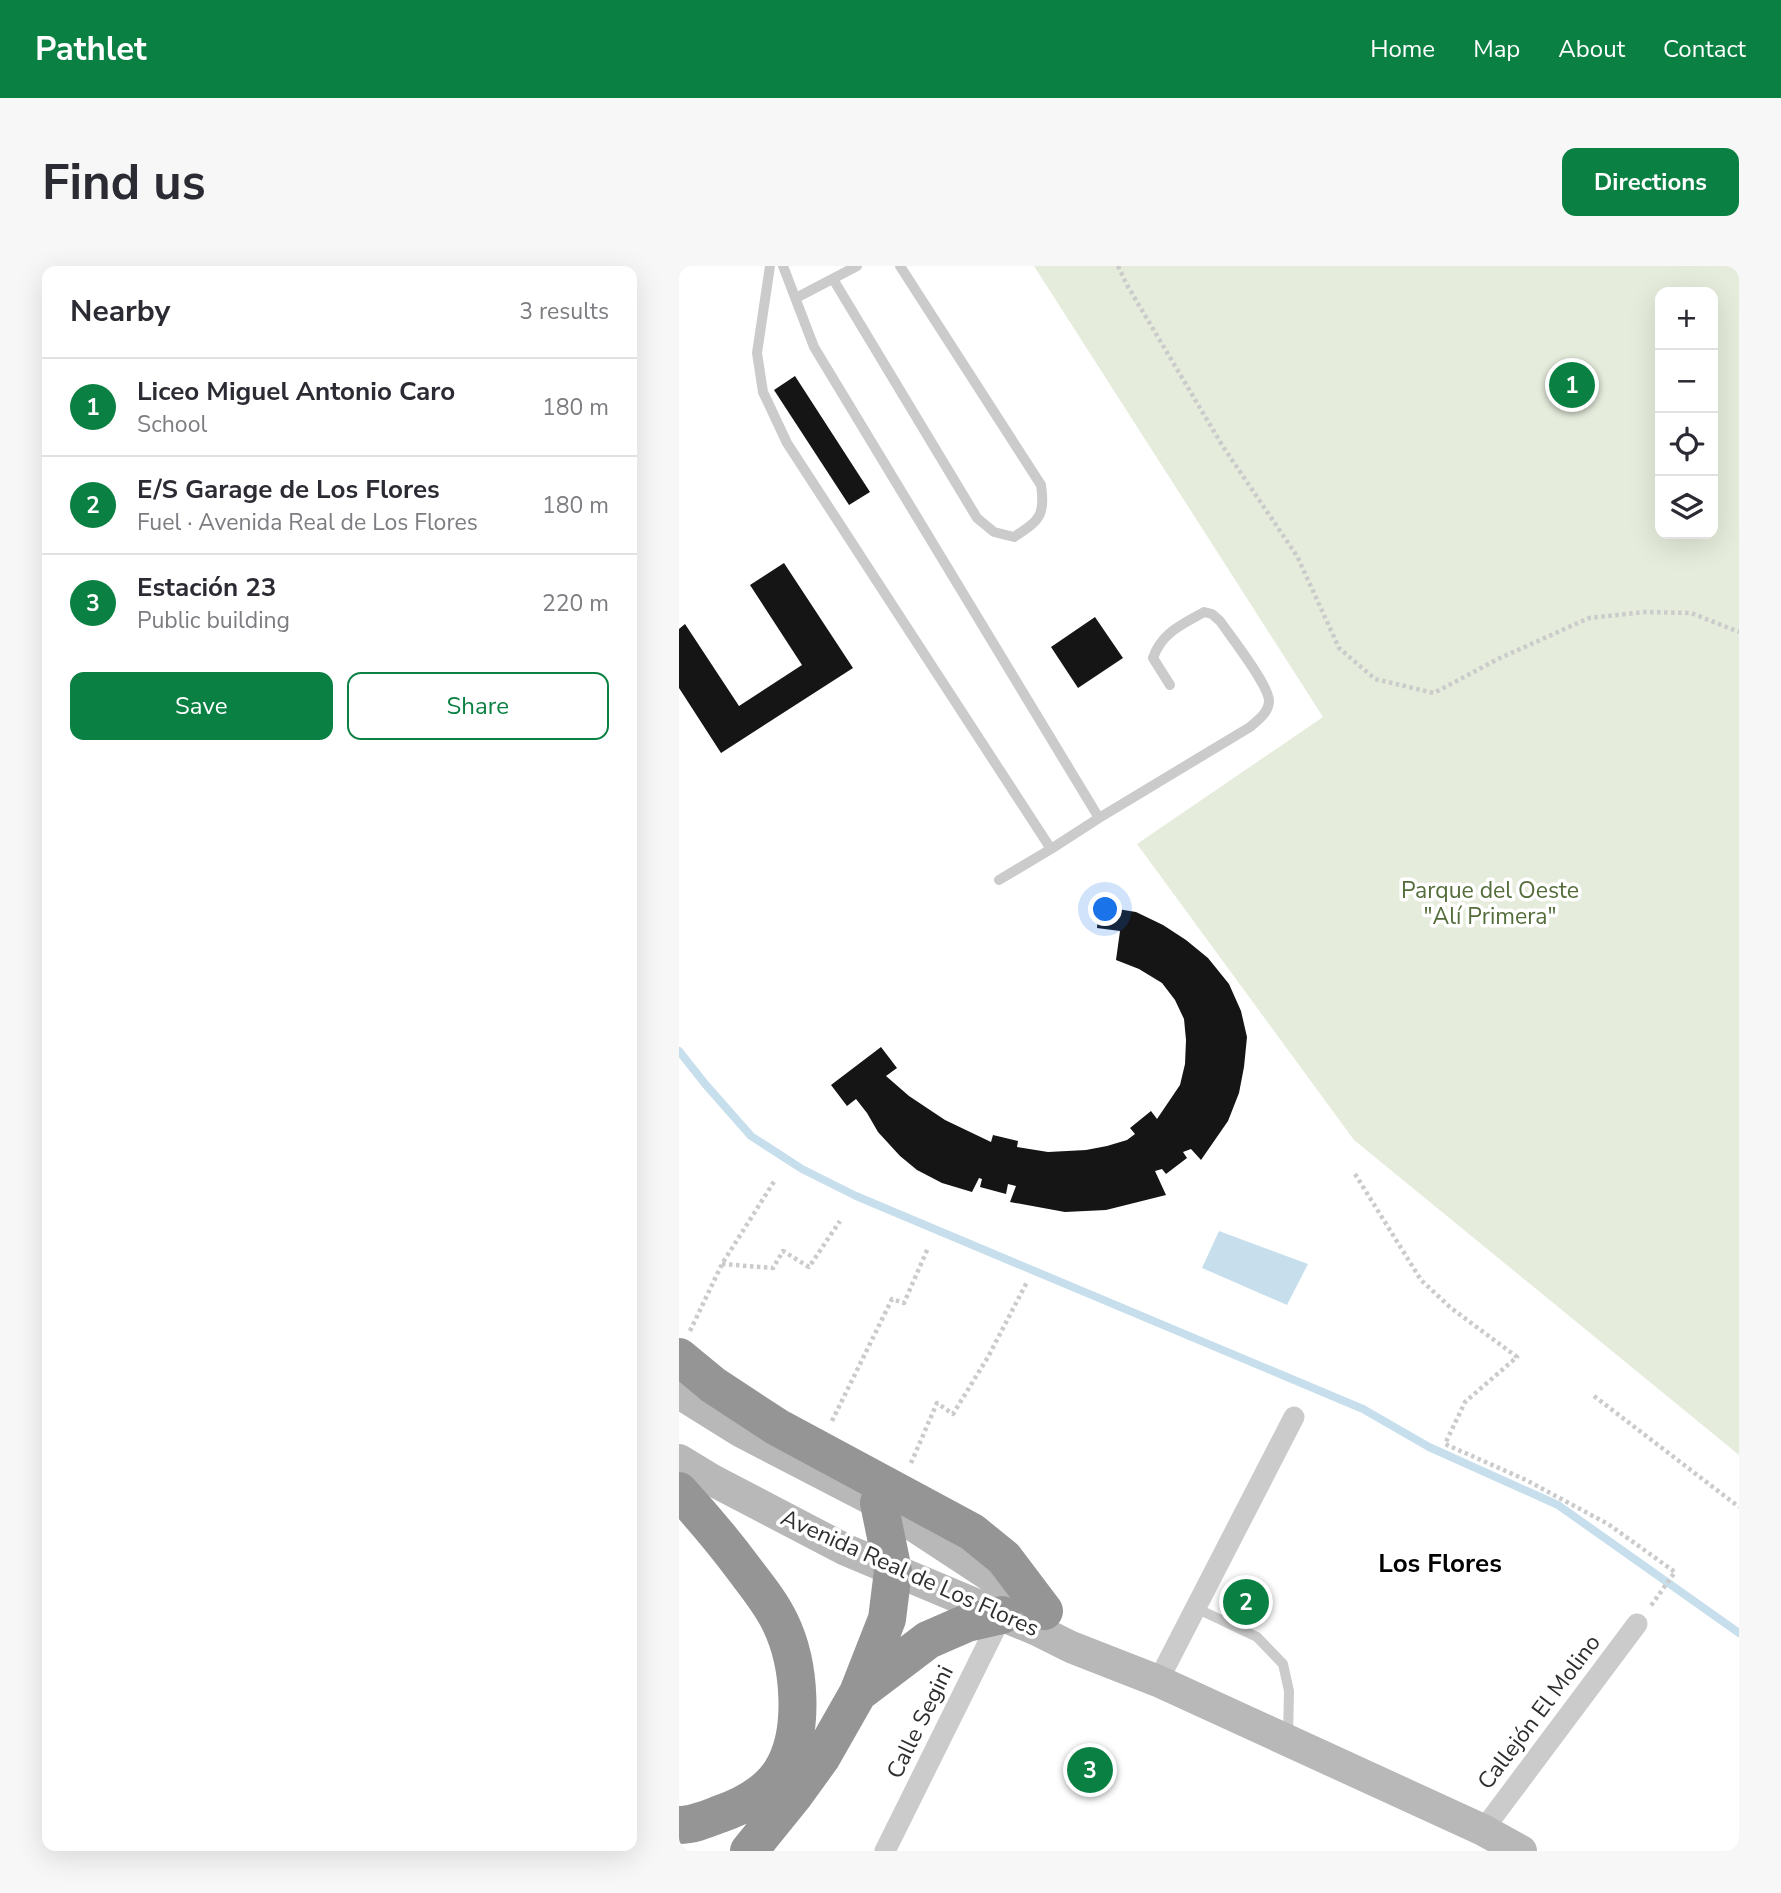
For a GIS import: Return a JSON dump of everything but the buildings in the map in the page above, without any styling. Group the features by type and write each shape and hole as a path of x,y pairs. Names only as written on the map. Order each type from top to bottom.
{"highway":[{"path":"684,1345 713,1385 777,1427 818,1450 889,1498 972,1532 1004,1558 1044,1611"},
{"path":"679,1491 714,1529 758,1586 780,1622 796,1676 797,1706 792,1745 780,1773 760,1794 737,1808 679,1825"},
{"path":"749,1851 821,1758 858,1693 887,1619 893,1571 889,1498"},
{"path":"858,1693 928,1640 967,1623 1002,1615"}],"street":[{"path":"679,1394 740,1431 889,1498"},
{"path":"1159,1681 1294,1417"},
{"name":"Avenida Real de Los Flores","path":"679,1461 834,1544 1106,1661 1159,1681 1483,1830 1521,1851"},
{"name":"Avenida Real de Los Flores","path":"1044,1611 1106,1661"},
{"name":"Calle Segini","path":"885,1851 1002,1615"},
{"name":"Callejón El Molino","path":"1483,1830 1637,1624"}],"lane":[{"path":"770,266 757,353 763,392 787,443 1051,849"},
{"path":"783,266 814,346 1099,818"},
{"path":"796,298 857,266"},
{"path":"833,279 977,518 994,532 1014,537 1037,521 1044,501 1041,485 900,266"},
{"path":"999,880 1250,727 1262,717 1269,703 1267,690 1220,621 1205,612 1167,634 1157,645 1153,658 1170,685"},
{"path":"1196,1608 1257,1637 1283,1664 1289,1691 1288,1741"}],"path":[{"path":"1118,266 1223,445 1297,556 1339,648 1375,679 1434,694 1498,659 1590,618 1645,612 1691,613 1739,632"},
{"path":"1355,1174 1421,1280 1451,1308 1517,1357 1465,1402 1445,1444 1526,1480 1608,1524 1675,1572 1665,1587"},
{"path":"684,1345 722,1264 775,1180"},
{"path":"722,1264 773,1268 783,1251 809,1267 840,1221"},
{"path":"818,1450 892,1299 904,1303 928,1248"},
{"path":"889,1498 937,1404 953,1414 989,1357 1027,1282"},
{"path":"1594,1396 1739,1507"}],"green space":[{"name":"Parque del Oeste \"Alí Primera\"","path":"1034,266 1739,266 1739,1455 1354,1140 1137,844 1323,717"}],"water":[{"path":"1219,1231 1308,1264 1287,1305 1202,1268"}],"waterway":[{"path":"679,1051 751,1136 802,1169 856,1196 1363,1409 1429,1447 1558,1505 1739,1633"}],"place":[{"name":"Liceo Miguel Antonio Caro","path":"1572,385"},
{"name":"E/S Garage de Los Flores","path":"1246,1602"},
{"name":"Estación 23","path":"1090,1770"}],"district":[{"name":"Los Flores","path":"1440,1563"}]}
